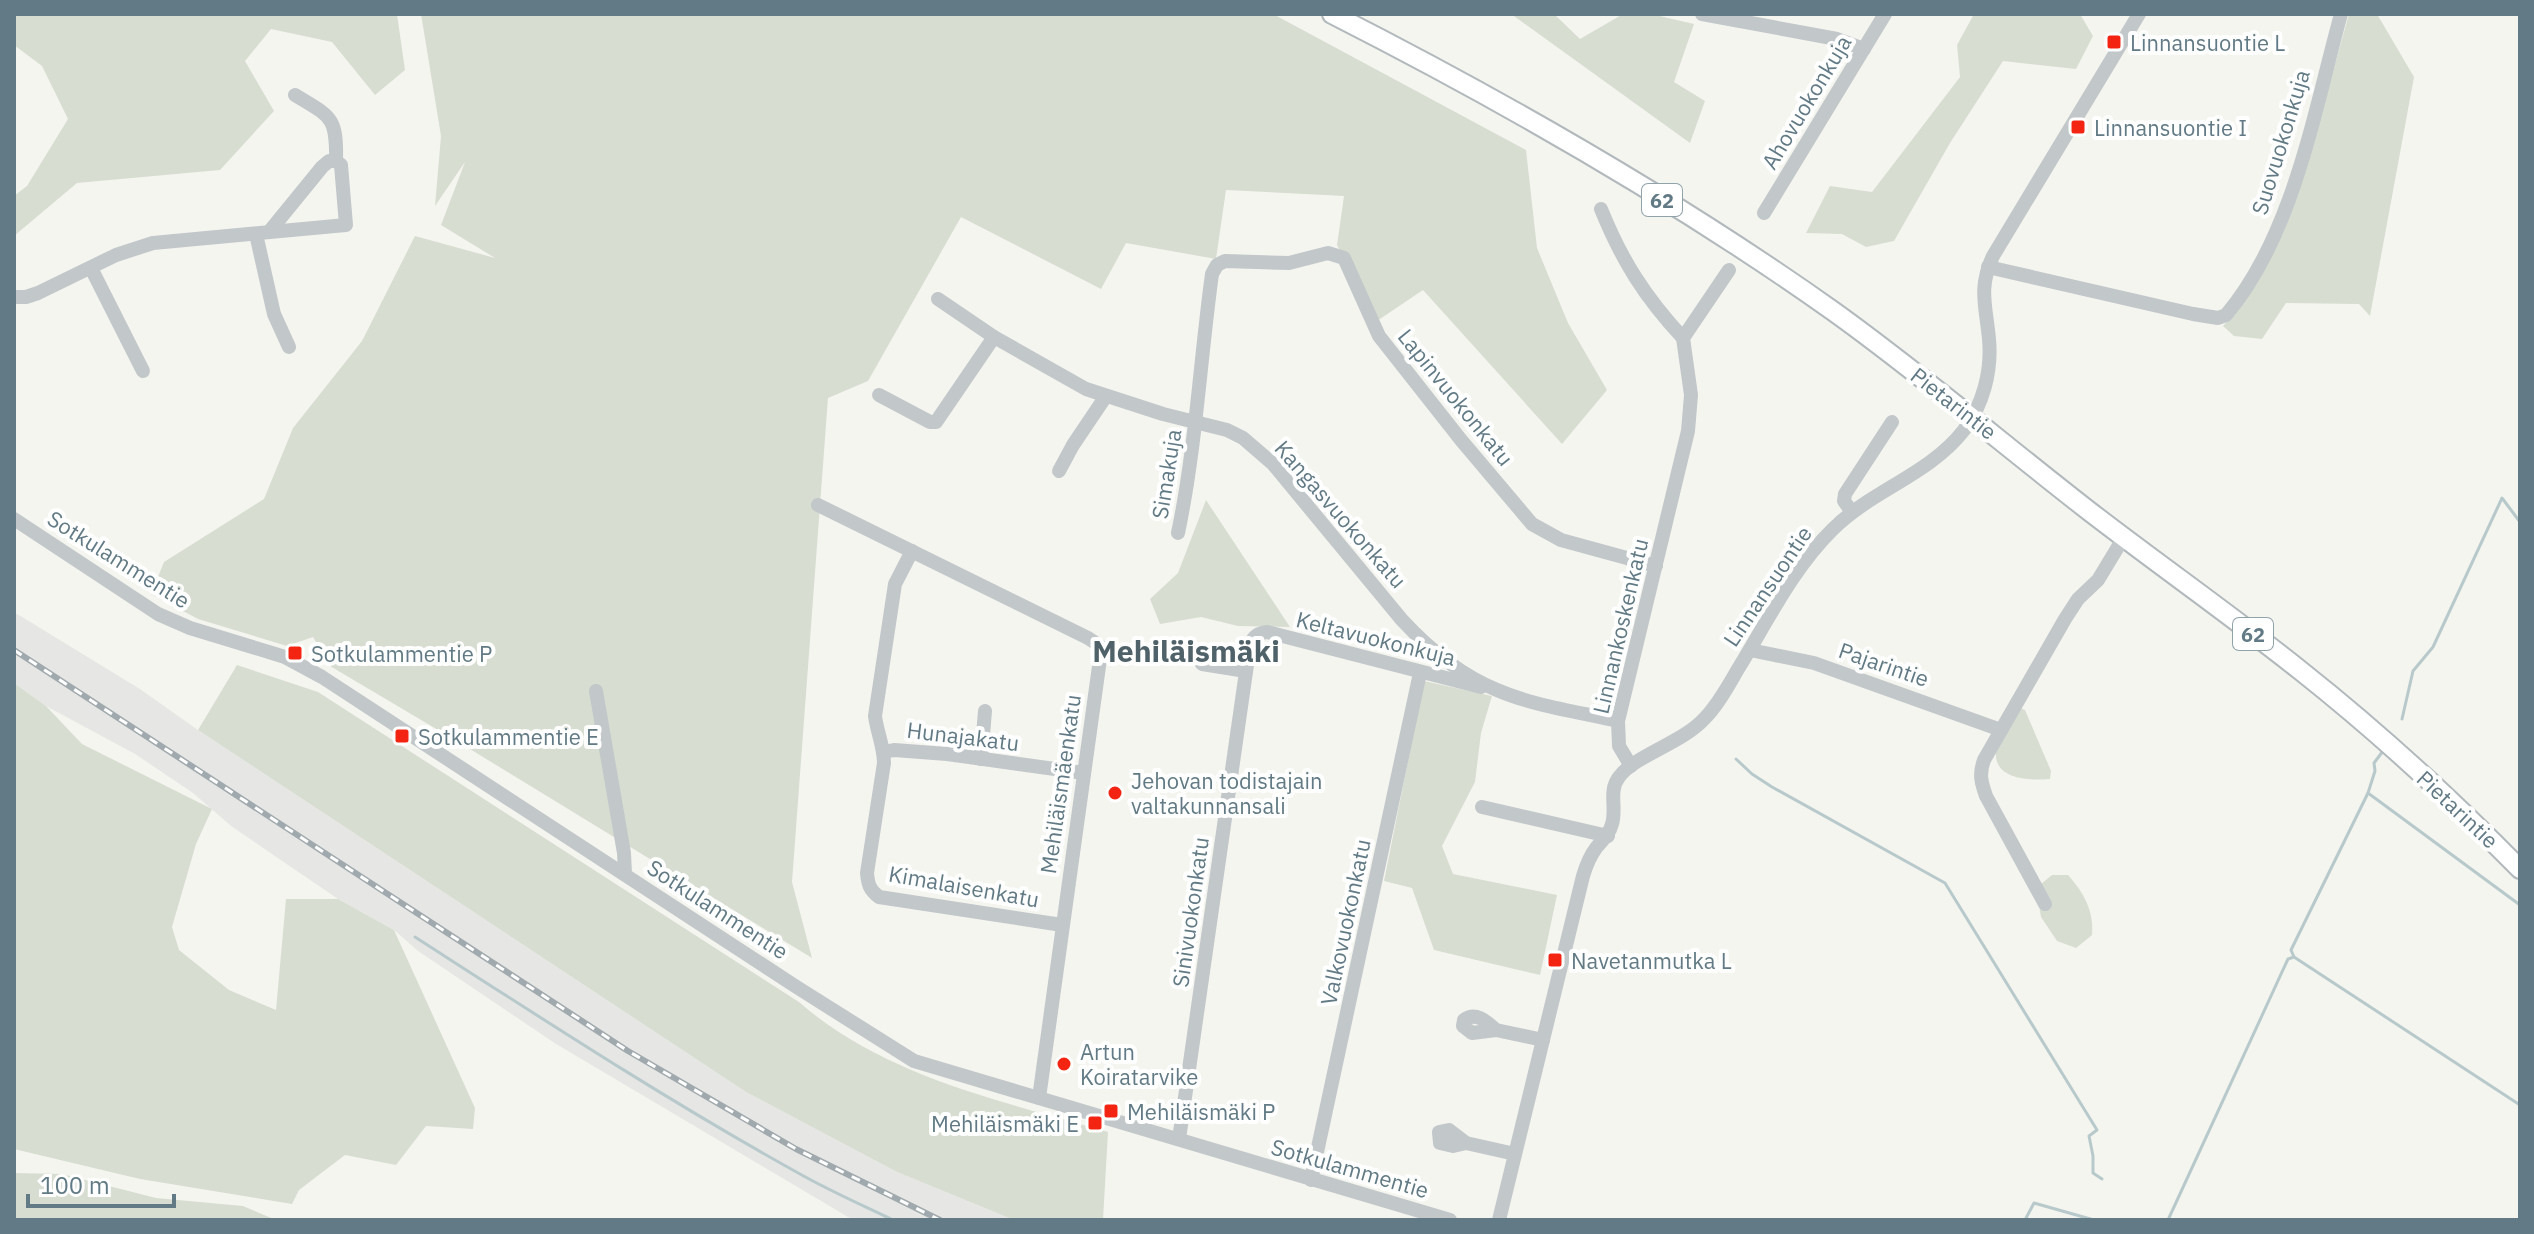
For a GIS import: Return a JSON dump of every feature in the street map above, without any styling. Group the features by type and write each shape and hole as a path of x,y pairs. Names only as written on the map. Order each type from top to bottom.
{"main road":[{"name":"Pietarintie","path":"1332,14 1494,100 1660,198 1831,310 2302,672 2375,733 2520,869"}],"street":[{"path":"1702,14 1837,39 1864,49"},
{"name":"Ahovuokonkuja","path":"1764,213 1885,14"},
{"name":"Linnansuontie","path":"1631,766 1679,740 1715,706 1808,557 1836,526 1852,512 1926,465 1947,448 1972,417 1989,368 1989,336 1983,292 1988,267 2139,14"},
{"name":"Suovuokonkuja","path":"1988,267 2193,314 2218,318 2226,315 2265,252 2283,214 2298,171 2341,14"},
{"path":"295,95 327,115 333,124 337,134 336,161"},
{"path":"14,297 38,293 116,255 153,243 262,233 346,225 341,165 329,161 322,167 262,233"},
{"path":"1601,209 1618,252 1637,283 1683,338 1729,270"},
{"path":"262,233 274,314 289,347"},
{"name":"Lapinvuokonkatu","path":"1197,422 1205,321 1212,274 1217,265 1225,261 1289,263 1318,254 1337,254 1344,258 1379,336 1532,524 1561,540 1656,566"},
{"path":"91,268 143,371"},
{"name":"Kangasvuokonkatu","path":"938,299 994,337 1086,389 1243,438 1263,455 1422,642 1496,690 1618,721"},
{"path":"879,395 930,422 936,422 994,337"},
{"name":"Linnankoskenkatu","path":"1631,766 1619,746 1618,721 1683,458 1691,413 1683,338"},
{"path":"1059,471 1106,396"},
{"name":"Simakuja","path":"1178,533 1197,422"},
{"path":"1852,512 1844,501 1845,494 1892,422"},
{"name":"Mehiläismäenkatu","path":"818,505 1100,646 1039,1098"},
{"name":"Sotkulammentie","path":"14,519 158,614 190,628 285,657 322,677 914,1061 1450,1220"},
{"path":"2045,904 1980,780 1984,760 2072,607 2098,580 2124,537"},
{"name":"Kimalaisenkatu","path":"912,551 895,584 875,716 884,752 867,873 872,891 879,897 1062,925"},
{"name":"Keltavuokonkuja","path":"1250,644 1260,633 1267,632 1496,690"},
{"name":"Sinivuokonkatu","path":"1179,1139 1250,644"},
{"name":"Pajarintie","path":"1750,650 1814,663 2001,730"},
{"path":"1202,664 1246,671"},
{"name":"Valkovuokonkatu","path":"1311,1180 1420,673"},
{"path":"596,691 625,874"},
{"path":"981,759 985,711"},
{"name":"Hunajakatu","path":"884,752 908,750 1084,773"},
{"path":"1499,1220 1583,876 1596,848 1608,836 1614,820 1612,795 1615,784 1631,766"},
{"path":"1482,807 1608,836"},
{"path":"1496,1030 1543,1040"},
{"path":"1466,1143 1515,1154"}],"shaded area":[{"path":"14,14 397,14 405,70 375,95 332,42 271,29 245,61 274,111 220,170 77,183 14,236 14,196 27,186 68,119 42,66 14,45"},
{"path":"421,14 1273,14 1526,150 1537,248 1568,323 1607,390 1562,444 1423,290 1377,321 1337,245 1344,196 1226,190 1216,259 1126,243 1101,289 961,217 868,381 828,398 792,882 812,958 330,666 313,637 287,646 198,619 151,594 164,562 264,499 293,428 362,341 415,236 495,258 441,225 465,162 435,206 441,136"},
{"path":"1511,14 1554,14 1580,39 1623,14 1651,14 1694,24 1674,82 1705,101 1690,143"},
{"path":"1974,14 2080,14 2093,36 2076,69 2003,61 1950,143 1894,241 1866,247 1842,234 1806,233 1830,186 1872,192 1960,77 1957,45"},
{"path":"2349,14 2377,14 2414,77 2370,316 2359,304 2286,303 2262,339 2234,336 2223,326 2246,299 2305,172"},
{"path":"1206,500 1290,627 1238,626 1201,617 1160,624 1150,599 1178,573"},
{"path":"14,612 140,689 746,1092 897,1172 1014,1220 853,1220 556,1044 418,951 394,930 338,899 231,826 193,793 135,754 46,706 14,683"},
{"path":"237,665 318,692 869,1050 946,1084 1108,1132 1103,1220 1014,1220 897,1172 746,1092 198,730"},
{"path":"1424,681 1492,696 1481,733 1475,782 1442,846 1453,874 1557,895 1540,975 1434,950 1412,888 1384,881"},
{"path":"14,683 46,706 82,744 212,809 196,844 172,927 179,950 229,990 276,1010 286,899 338,899 394,930 475,1108 473,1129 426,1126 396,1165 345,1155 299,1190 292,1204 140,1179 14,1149"},
{"path":"2017,707 2025,710 2051,771 2050,779 2012,776 1999,765 1996,757 1998,741"},
{"path":"2052,875 2068,875 2090,910 2092,935 2076,948 2057,941 2041,917 2036,888"},
{"path":"14,1173 62,1174 156,1198 243,1206 276,1220 14,1220"}],"waterway":[{"path":"2402,719 2413,671 2433,647 2502,498 2520,522"},
{"path":"2294,957 2291,950 2368,793 2375,771 2374,763 2383,751"},
{"path":"1736,759 1772,787 1945,883 2097,1130 2089,1136 2093,1173 2102,1179"},
{"path":"2368,793 2520,905"},
{"path":"415,937 702,1118 811,1180 893,1220"},
{"path":"2168,1220 2288,959 2294,957 2520,1105"},
{"path":"2025,1220 2034,1203 2094,1220"}],"railway":[{"path":"14,650 628,1051 796,1149 940,1220"}],"place":[{"name":"Linnansuontie L","path":"2114,42"},
{"name":"Linnansuontie I","path":"2078,127"},
{"name":"Sotkulammentie P","path":"295,653"},
{"name":"Sotkulammentie E","path":"402,736"},
{"name":"Jehovan todistajain valtakunnansali","path":"1115,793"},
{"name":"Navetanmutka L","path":"1555,960"},
{"name":"Artun Koiratarvike","path":"1064,1064"},
{"name":"Mehiläismäki P","path":"1111,1111"},
{"name":"Mehiläismäki E","path":"1095,1123"}],"district":[{"name":"Mehiläismäki","path":"1186,650"}]}
